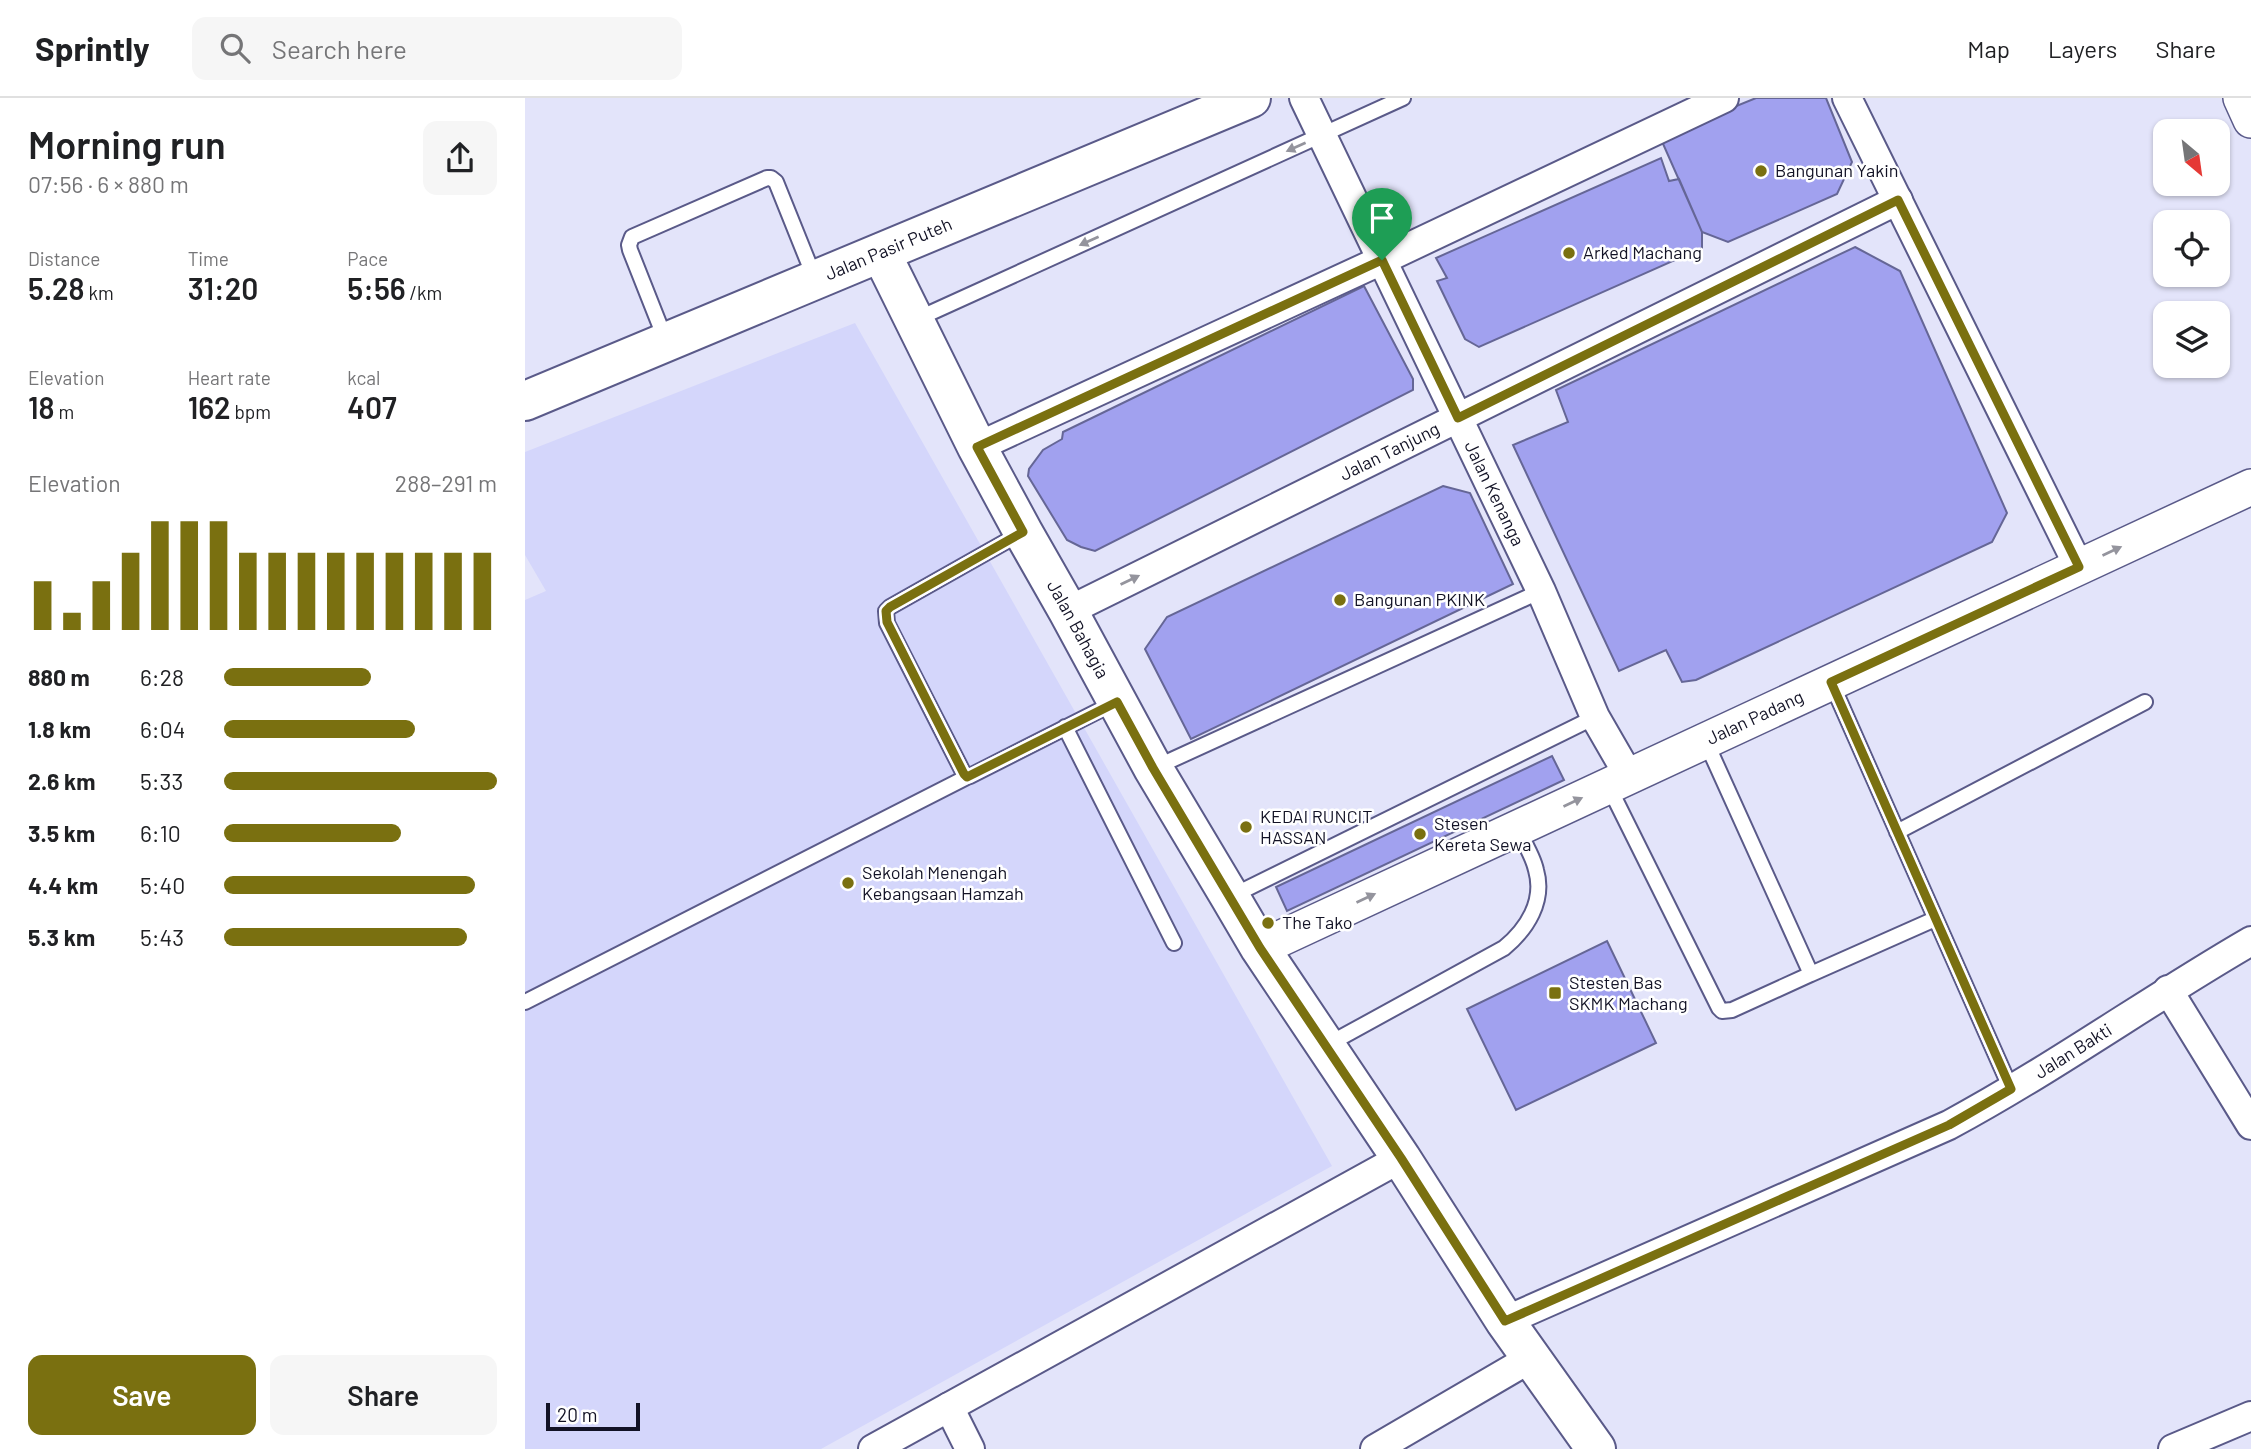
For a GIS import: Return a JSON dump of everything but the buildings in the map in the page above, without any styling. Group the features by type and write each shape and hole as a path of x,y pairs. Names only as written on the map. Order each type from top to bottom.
{"main road":[{"name":"Jalan Pasir Puteh","path":"525,401 1251,98"},
{"name":"Jalan Bahagia","path":"881,253 977,447 1023,532 1069,611 1153,768 1260,948 1401,1158 1505,1321 1595,1449"}],"street":[{"name":"Jalan Kenanga","path":"1304,98 1541,591 1595,717 1619,781"},
{"path":"977,447 1724,98"},
{"path":"1847,98 2079,567"},
{"name":"Jalan Tanjung","path":"1069,611 1898,200"},
{"name":"Jalan Padang","path":"1260,948 2251,486"},
{"name":"Jalan Bakti","path":"1505,1321 1949,1125 2251,942"},
{"path":"2168,990 2251,1125"},
{"path":"873,1449 1401,1158"},
{"path":"1375,1449 1531,1358"},
{"path":"949,1407 971,1449"},
{"path":"2173,1449 2251,1416"}],"lane":[{"path":"913,321 1403,98"},
{"path":"666,342 630,250 632,237 767,177 776,182 816,281"},
{"path":"967,777 887,622 886,611 1023,532"},
{"path":"1153,768 1541,591"},
{"path":"1831,682 2011,1089"},
{"path":"525,1002 1117,702"},
{"path":"1898,832 2145,702"},
{"path":"1230,897 1595,717"},
{"path":"1065,727 1174,943"},
{"path":"1706,741 1811,974"},
{"path":"1619,781 1719,1008 1723,1011 1733,1010 1935,919"},
{"path":"1326,1046 1504,948 1518,936 1532,913 1538,882 1536,869 1517,828"}],"shaded area":[{"name":"Sekolah Menengah Kebangsaan Hamzah","path":"855,323 1332,1166 821,1449 525,1449 525,600 546,591 525,555 525,452"}],"place":[{"name":"Bangunan Yakin","path":"1761,171"},
{"name":"Arked Machang","path":"1569,253"},
{"name":"Bangunan PKINK","path":"1340,600"},
{"name":"KEDAI RUNCIT HASSAN","path":"1246,827"},
{"name":"Stesen Kereta Sewa","path":"1420,834"},
{"name":"Sekolah Menengah Kebangsaan Hamzah","path":"848,883"},
{"name":"The Tako","path":"1268,923"},
{"name":"Stesten Bas SKMK Machang","path":"1555,993"}],"route":[{"path":"1898,200 2079,567 1831,682 2011,1089 1949,1125 1505,1321 1401,1158 1260,948 1117,702 967,777 886,618 886,611 890,607 1023,532 977,447 1382,260 1458,418 1898,200"}]}
